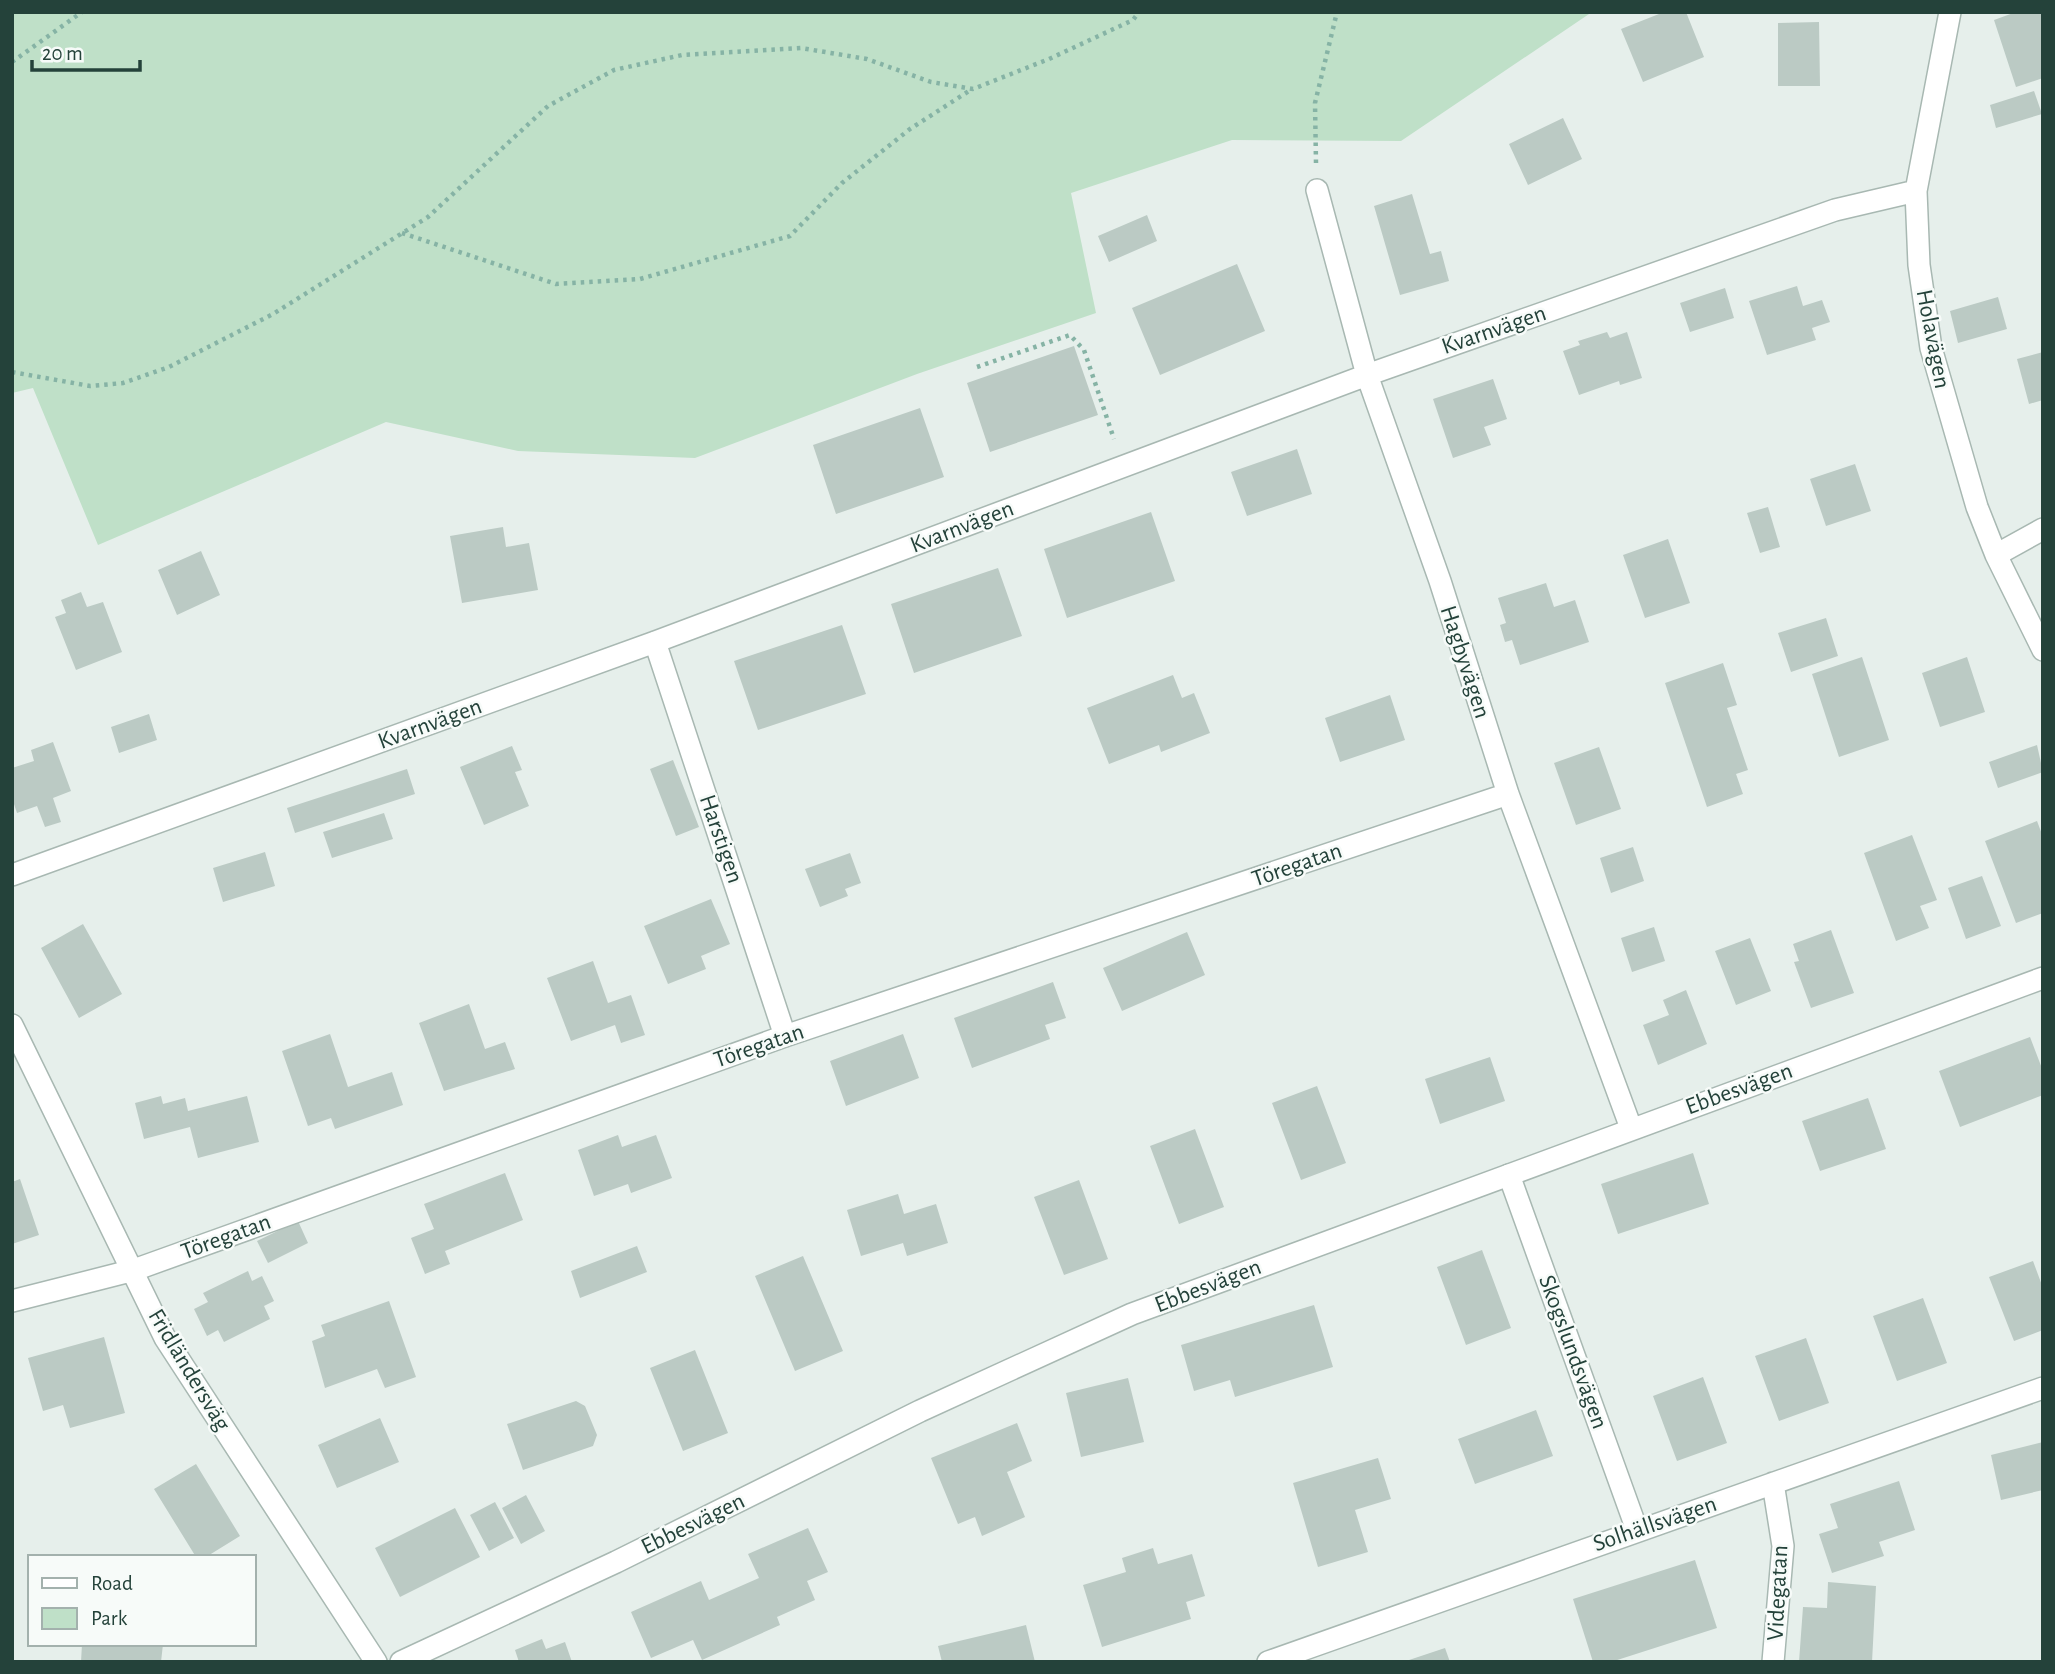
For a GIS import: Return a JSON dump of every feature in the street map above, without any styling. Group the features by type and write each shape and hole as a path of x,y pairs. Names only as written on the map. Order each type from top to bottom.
{"street":[{"name":"Holavägen","path":"1950,12 1916,191 1919,265 1931,348 1977,507 1996,555 2043,650"},
{"name":"Hagbyvägen","path":"1317,190 1367,375 1440,581 1508,794 1631,1128"},
{"name":"Kvarnvägen","path":"12,875 655,642 1367,375 1835,209 1916,191"},
{"path":"1996,555 2043,529"},
{"name":"Harstigen","path":"655,642 785,1036"},
{"name":"Töregatan","path":"12,1301 134,1270 785,1036 1508,794"},
{"name":"Ebbesvägen","path":"401,1662 616,1562 920,1411 1132,1314 2043,978"},
{"name":"Fridländersväg","path":"12,1025 134,1270 164,1338 376,1662"},
{"name":"Skogslundsvägen","path":"1509,1175 1637,1530"},
{"name":"Solhällsvägen","path":"1268,1662 2043,1388"},
{"name":"Videgatan","path":"1773,1483 1783,1546 1773,1662"}],"path":[{"path":"12,62 82,12"},
{"path":"402,233 556,284 640,279 790,236 842,183 910,129 973,89 1133,20 1139,12"},
{"path":"1317,190 1315,103 1337,12"},
{"path":"12,372 90,386 123,383 169,368 273,314 428,217 548,106 614,70 682,55 801,48 867,59 931,82 973,89"},
{"path":"977,367 1070,335 1084,350 1123,466"}],"green space":[{"path":"12,12 1592,12 1401,141 1232,140 1071,193 1096,313 917,374 695,458 518,451 386,422 98,545 33,388 12,393"}],"building":[{"path":"1664,12 1686,12 1704,57 1643,82 1621,29"},
{"path":"2016,12 2043,12 2043,78 2016,87 1994,20"},
{"path":"1819,22 1820,86 1778,86 1778,23"},
{"path":"2034,91 2042,114 1996,128 1990,105"},
{"path":"1563,118 1582,159 1528,185 1509,144"},
{"path":"1412,194 1430,254 1441,251 1449,281 1400,295 1374,206"},
{"path":"1147,215 1157,241 1109,262 1098,236"},
{"path":"1237,264 1265,331 1160,375 1132,308"},
{"path":"1797,286 1803,306 1822,300 1830,322 1812,328 1816,340 1767,355 1749,301"},
{"path":"1725,288 1734,318 1690,332 1680,303"},
{"path":"1998,297 2007,329 1958,343 1950,311"},
{"path":"1607,332 1610,338 1627,332 1642,378 1620,385 1619,381 1579,395 1563,351 1580,345 1578,341"},
{"path":"1074,346 1098,415 990,452 967,383"},
{"path":"2043,352 2043,400 2029,404 2017,359"},
{"path":"1493,379 1507,419 1484,427 1491,445 1453,458 1433,399"},
{"path":"920,408 944,477 836,514 813,445"},
{"path":"1297,449 1312,494 1247,516 1231,472"},
{"path":"1855,464 1871,511 1826,526 1810,479"},
{"path":"1768,507 1780,547 1760,553 1747,513"},
{"path":"1151,512 1175,581 1067,618 1044,549"},
{"path":"503,527 506,547 529,543 538,590 462,603 450,536"},
{"path":"1668,539 1690,603 1645,618 1623,555"},
{"path":"201,551 220,595 177,615 158,570"},
{"path":"998,568 1022,636 914,673 891,604"},
{"path":"1546,583 1554,607 1575,600 1589,642 1520,665 1512,640 1505,642 1500,625 1506,623 1498,598"},
{"path":"81,592 87,607 103,602 122,652 76,670 55,617 66,613 61,600"},
{"path":"1826,618 1838,656 1791,672 1778,633"},
{"path":"842,625 866,694 758,730 734,661"},
{"path":"1862,657 1889,740 1839,757 1812,674"},
{"path":"1967,657 1985,712 1940,727 1922,673"},
{"path":"1723,663 1737,705 1727,708 1748,770 1736,774 1743,794 1707,807 1665,683"},
{"path":"1173,675 1182,698 1194,693 1210,733 1161,752 1159,745 1109,764 1087,708"},
{"path":"1390,695 1405,740 1340,762 1325,718"},
{"path":"149,714 157,740 119,753 111,727"},
{"path":"53,742 71,791 53,798 61,822 45,827 37,806 17,813 12,798 12,768 34,761 31,750"},
{"path":"2037,745 2043,772 1998,788 1989,762"},
{"path":"512,746 522,770 515,772 529,806 484,825 460,767"},
{"path":"1599,747 1621,809 1576,825 1554,763"},
{"path":"673,760 699,827 676,836 650,769"},
{"path":"407,769 415,794 295,833 287,808"},
{"path":"384,813 393,839 332,858 323,832"},
{"path":"2037,821 2043,837 2043,913 2016,923 1985,841"},
{"path":"1912,835 1937,900 1920,906 1929,928 1896,941 1864,853"},
{"path":"1633,847 1644,881 1611,893 1600,858"},
{"path":"265,852 275,886 223,902 213,868"},
{"path":"850,853 861,883 845,889 848,896 820,907 805,869"},
{"path":"1982,876 2001,926 1966,939 1948,888"},
{"path":"711,899 730,944 701,956 706,969 668,984 644,926"},
{"path":"83,924 122,994 79,1018 41,948"},
{"path":"1654,927 1665,961 1632,972 1621,938"},
{"path":"1831,930 1854,993 1811,1008 1794,962 1799,961 1793,944"},
{"path":"1187,932 1205,975 1122,1011 1103,968"},
{"path":"1750,938 1771,991 1736,1005 1715,951"},
{"path":"593,961 608,1003 631,995 645,1035 621,1043 615,1025 571,1041 547,978"},
{"path":"1053,982 1066,1018 1045,1025 1050,1039 972,1068 954,1018"},
{"path":"1686,990 1707,1044 1658,1065 1643,1025 1669,1015 1663,1000"},
{"path":"469,1004 485,1049 505,1042 515,1069 444,1091 419,1023"},
{"path":"330,1034 348,1087 392,1072 403,1105 335,1129 331,1118 308,1126 282,1051"},
{"path":"903,1034 919,1078 846,1106 830,1061"},
{"path":"2030,1037 2043,1071 2043,1095 1960,1127 1939,1071"},
{"path":"1490,1057 1505,1101 1440,1124 1425,1079"},
{"path":"1317,1086 1346,1163 1301,1180 1272,1103"},
{"path":"161,1096 163,1104 185,1098 188,1111 247,1096 259,1142 198,1158 190,1127 144,1139 135,1103"},
{"path":"1868,1098 1886,1149 1820,1171 1802,1121"},
{"path":"1195,1129 1224,1207 1179,1224 1150,1146"},
{"path":"618,1135 622,1147 656,1135 672,1178 631,1193 628,1184 594,1196 578,1150"},
{"path":"1693,1153 1709,1204 1618,1234 1601,1184"},
{"path":"505,1173 523,1220 445,1251 450,1264 425,1274 411,1238 434,1229 424,1204"},
{"path":"20,1179 39,1235 12,1244 12,1182"},
{"path":"1079,1180 1108,1259 1064,1275 1034,1197"},
{"path":"898,1194 904,1214 936,1204 948,1243 907,1256 903,1243 861,1256 847,1210"},
{"path":"298,1221 308,1243 268,1263 257,1241"},
{"path":"637,1246 647,1272 580,1298 571,1271"},
{"path":"1482,1250 1511,1328 1466,1345 1437,1267"},
{"path":"803,1256 843,1351 795,1371 755,1276"},
{"path":"2033,1261 2043,1288 2043,1330 2014,1341 1989,1277"},
{"path":"248,1271 252,1281 262,1276 274,1301 264,1306 270,1319 224,1342 218,1330 207,1336 194,1309 208,1302 203,1293"},
{"path":"1923,1298 1947,1363 1897,1381 1873,1316"},
{"path":"389,1301 416,1377 385,1388 377,1369 325,1388 312,1341 325,1336 321,1325"},
{"path":"1314,1305 1333,1367 1235,1397 1230,1380 1194,1391 1181,1345"},
{"path":"104,1337 125,1413 70,1428 63,1405 43,1411 28,1358"},
{"path":"1806,1338 1829,1403 1779,1421 1755,1356"},
{"path":"695,1350 728,1433 683,1451 650,1368"},
{"path":"1703,1377 1727,1443 1677,1461 1653,1396"},
{"path":"1128,1378 1144,1442 1081,1457 1066,1393"},
{"path":"576,1401 585,1406 597,1435 593,1446 523,1470 507,1424"},
{"path":"1536,1410 1553,1456 1475,1484 1458,1439"},
{"path":"380,1418 399,1462 337,1488 318,1445"},
{"path":"1017,1423 1032,1461 1007,1472 1025,1517 982,1536 975,1517 958,1524 931,1458"},
{"path":"2043,1442 2043,1490 2001,1500 1991,1455"},
{"path":"1378,1458 1391,1499 1355,1510 1368,1552 1318,1567 1293,1483"},
{"path":"196,1464 240,1536 209,1555 195,1555 154,1489"},
{"path":"1899,1481 1915,1530 1879,1542 1884,1556 1832,1573 1819,1534 1838,1528 1830,1504"},
{"path":"526,1495 545,1531 521,1544 502,1508"},
{"path":"495,1502 514,1538 489,1551 470,1515"},
{"path":"455,1508 480,1557 400,1597 375,1548"},
{"path":"808,1528 828,1572 807,1581 815,1600 777,1617 780,1625 702,1660 693,1640 651,1658 631,1612 701,1581 709,1600 759,1578 748,1554"},
{"path":"1153,1548 1158,1564 1192,1554 1205,1596 1186,1602 1191,1619 1102,1647 1083,1585 1126,1572 1122,1558"},
{"path":"1695,1560 1717,1628 1611,1662 1593,1662 1573,1599"},
{"path":"1828,1582 1876,1586 1872,1662 1799,1662 1803,1607 1827,1608"},
{"path":"1026,1625 1035,1662 942,1662 938,1646"},
{"path":"542,1639 546,1649 565,1642 572,1662 519,1662 515,1650"},
{"path":"82,1646 163,1646 161,1662 81,1662"},
{"path":"1445,1648 1450,1662 1406,1662 1406,1661"}]}
